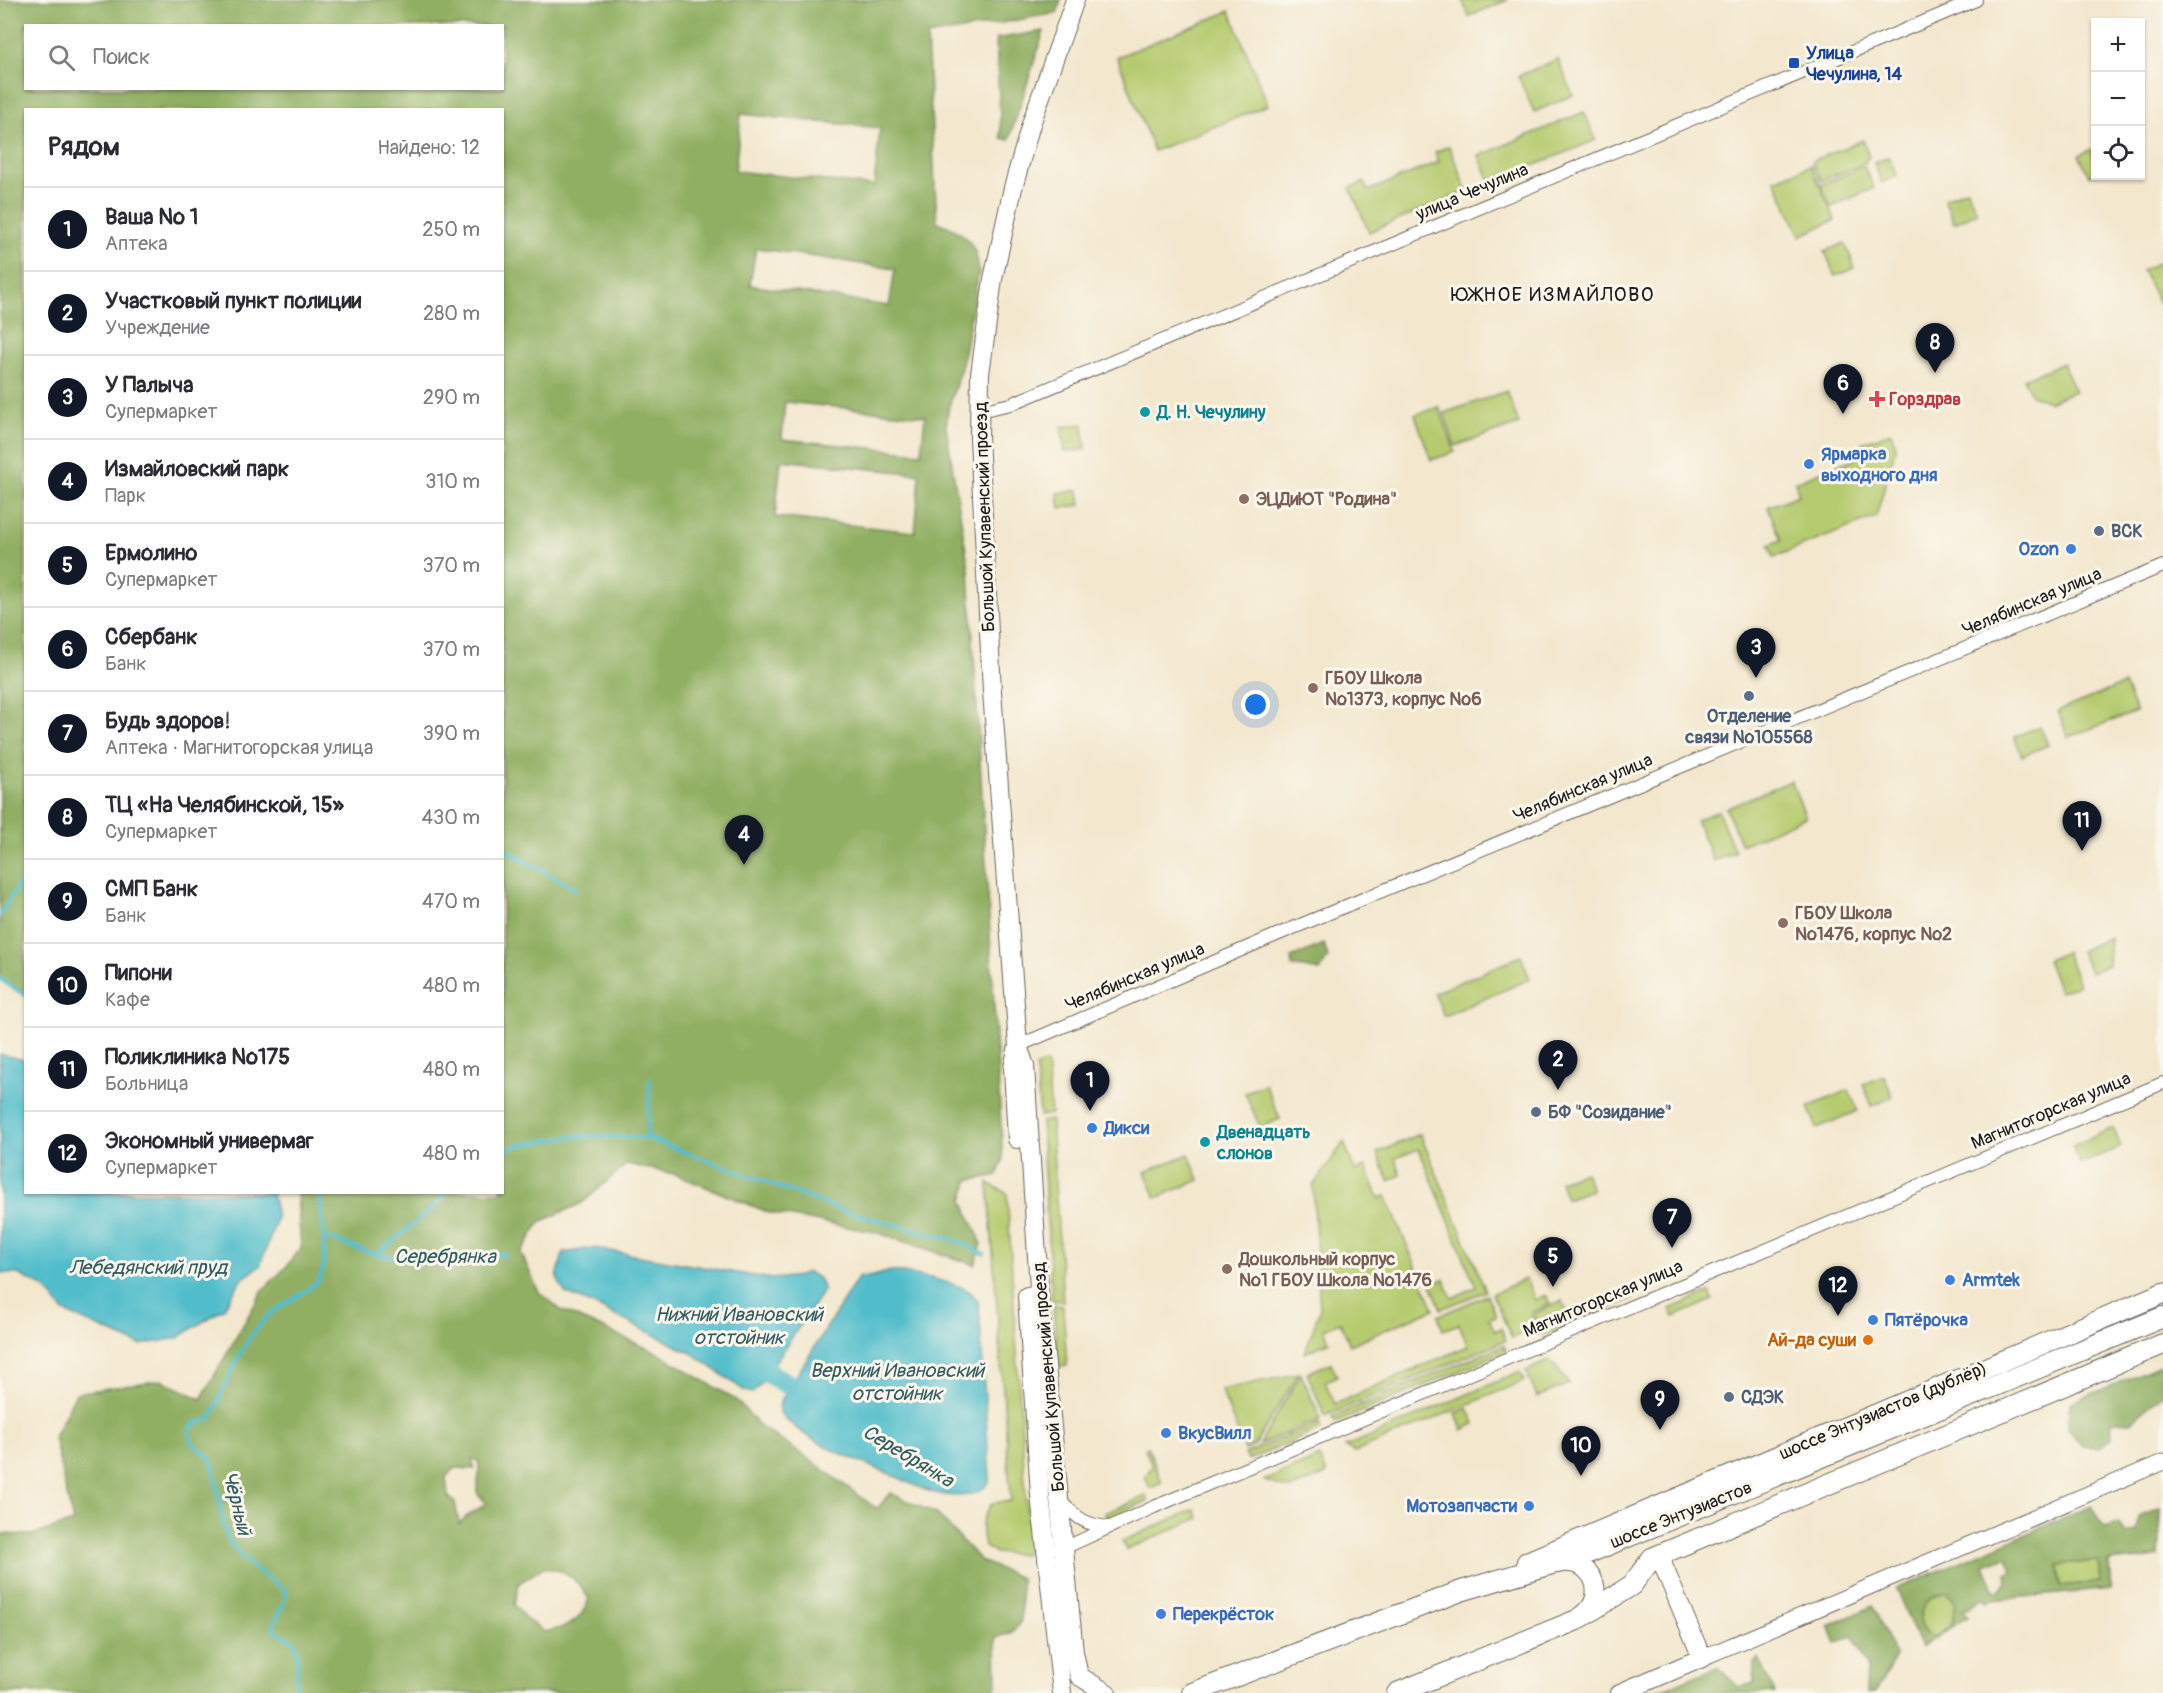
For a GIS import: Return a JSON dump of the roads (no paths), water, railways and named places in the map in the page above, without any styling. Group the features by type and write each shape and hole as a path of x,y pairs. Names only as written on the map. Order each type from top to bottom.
{"main road":[{"name":"Большой Купавенский проезд","path":"1075,0 1031,124 1002,236 984,333 979,437 992,691 1018,1046 1025,1066 1040,1305 1076,1668 1079,1676 1107,1693"},
{"name":"Большой Купавенский проезд","path":"1018,1046 1013,1068 1039,1484 1062,1693"},
{"name":"шоссе Энтузиастов (дублёр)","path":"1461,1591 1604,1528 2163,1293"},
{"name":"шоссе Энтузиастов","path":"1192,1693 1461,1591 1597,1550 2163,1317"},
{"name":"шоссе Энтузиастов","path":"1397,1693 1577,1620 1632,1585 1661,1558 2163,1344"},
{"path":"1620,1693 1702,1658 1661,1558"},
{"path":"1556,1564 1570,1562 1583,1567 1593,1578 1596,1592 1593,1606 1577,1620"}],"street":[{"name":"улица Чечулина","path":"979,411 1022,399 1976,0"},
{"name":"Челябинская улица","path":"1018,1046 1274,936 2163,566"},
{"name":"Магнитогорская улица","path":"1064,1548 2163,1083"},
{"path":"1702,1658 2163,1462"},
{"path":"1060,1501 1080,1520 1095,1526 1110,1527"},
{"path":"1045,1549 1064,1548"}],"water":[{"name":"Лебедянский пруд","path":"0,1054 24,1060 24,1194 272,1194 277,1218 260,1266 241,1280 224,1308 178,1338 140,1345 64,1312 45,1288 18,1274 0,1273"},
{"name":"Нижний Ивановский отстойник","path":"593,1248 772,1279 800,1276 806,1272 818,1278 823,1291 758,1388 752,1393 745,1391 693,1354 565,1293 557,1278 562,1256 564,1253"},
{"name":"Верхний Ивановский отстойник","path":"891,1271 930,1278 961,1287 971,1293 979,1304 990,1480 977,1492 959,1496 946,1495 918,1487 814,1440 800,1431 779,1411 780,1402 859,1276 870,1277"}],"waterway":[{"path":"504,849 577,890"},
{"path":"0,915 24,876"},
{"name":"Серебрянка","path":"0,979 24,995"},
{"path":"647,1138 650,1080"},
{"path":"504,1152 514,1146 575,1136 647,1138 844,1211 958,1241 984,1254"},
{"name":"Чёрный","path":"295,1693 298,1656 295,1642 275,1631 273,1625 285,1600 286,1592 239,1555 233,1547 225,1530 213,1465 206,1454 192,1443 190,1433 192,1425 211,1418 236,1363 260,1325 270,1314 312,1286 321,1275 324,1247 320,1194"},
{"path":"376,1255 432,1209 445,1194"},
{"name":"Серебрянка","path":"324,1237 376,1255 446,1260 484,1252 506,1256"},
{"name":"Серебрянка","path":"745,1360 814,1399"}],"place":[{"name":"Улица Чечулина, 14","path":"1794,63"},
{"name":"ТЦ «На Челябинской, 15»","path":"1935,373"},
{"name":"Горздрав","path":"1877,399"},
{"name":"Д. Н. Чечулину","path":"1145,412"},
{"name":"Сбербанк","path":"1843,414"},
{"name":"Ярмарка выходного дня","path":"1809,464"},
{"name":"ЭЦДиЮТ \"Родина\"","path":"1244,499"},
{"name":"ВСК","path":"2099,531"},
{"name":"Ozon","path":"2071,549"},
{"name":"У Палыча","path":"1756,678"},
{"name":"ГБОУ Школа №1373, корпус №6","path":"1313,688"},
{"name":"Отделение связи №105568","path":"1749,696"},
{"name":"Поликлиника №175","path":"2082,851"},
{"name":"Измайловский парк","path":"744,865"},
{"name":"ГБОУ Школа №1476, корпус №2","path":"1783,923"},
{"name":"Участковый пункт полиции","path":"1558,1090"},
{"name":"Ваша № 1","path":"1090,1111"},
{"name":"БФ \"Созидание\"","path":"1536,1112"},
{"name":"Дикси","path":"1092,1128"},
{"name":"Двенадцать слонов","path":"1205,1142"},
{"name":"Будь здоров!","path":"1672,1248"},
{"name":"Дошкольный корпус №1 ГБОУ Школа №1476","path":"1227,1269"},
{"name":"Armtek","path":"1950,1280"},
{"name":"Ермолино","path":"1553,1287"},
{"name":"Экономный универмаг","path":"1838,1316"},
{"name":"Пятёрочка","path":"1873,1320"},
{"name":"Ай-да суши","path":"1868,1340"},
{"name":"СДЭК","path":"1729,1397"},
{"name":"СМП Банк","path":"1660,1430"},
{"name":"ВкусВилл","path":"1166,1433"},
{"name":"Пипони","path":"1581,1476"},
{"name":"Мотозапчасти","path":"1529,1506"},
{"name":"Перекрёсток","path":"1161,1614"}],"district":[{"name":"ЮЖНОЕ ИЗМАЙЛОВО","path":"1553,294"}]}
